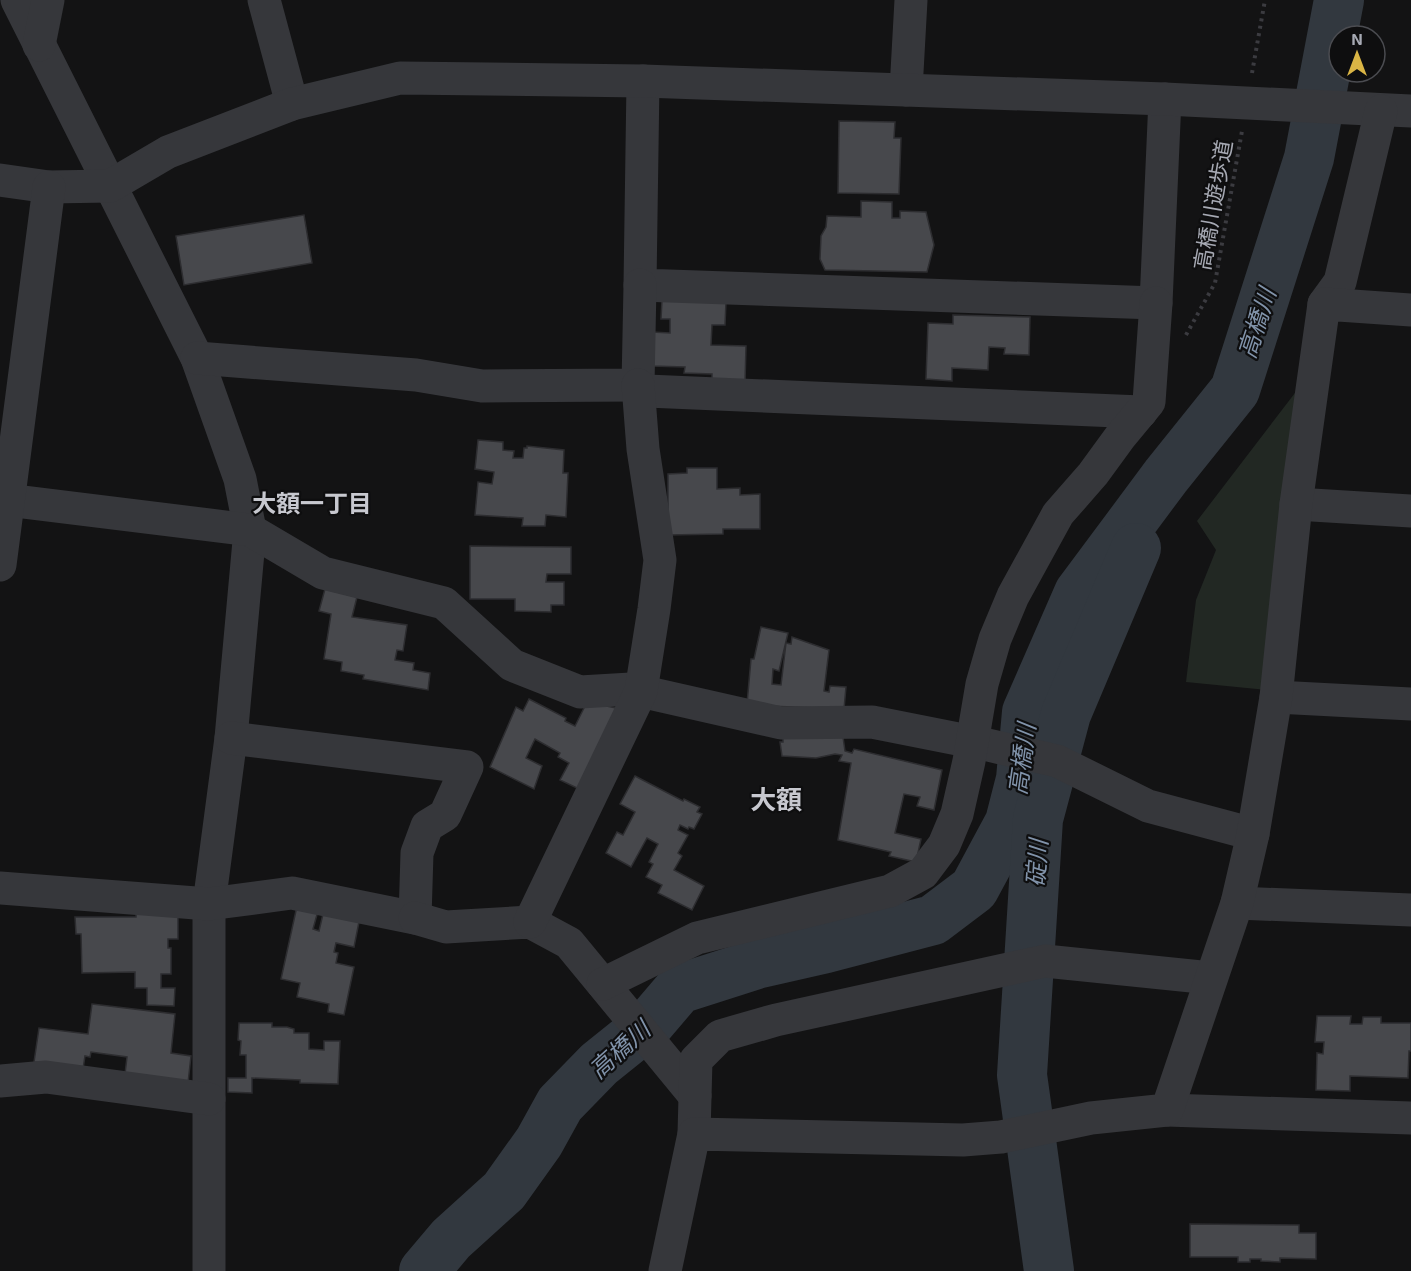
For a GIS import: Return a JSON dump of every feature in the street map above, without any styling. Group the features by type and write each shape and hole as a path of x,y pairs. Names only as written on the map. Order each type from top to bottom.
{"street":[{"path":"17,0 197,358 240,479 250,530 231,738 209,904 209,1271"},
{"path":"39,45 48,0"},
{"path":"264,0 292,104"},
{"path":"906,90 910,0"},
{"path":"0,180 49,187 110,186 168,152 292,104 400,78 643,81 1165,99 1388,111 1340,282 1324,304 1296,504 1276,697 1254,834 1238,903 1167,1110"},
{"path":"530,922 641,691 654,609 660,560 643,449 638,385 643,81"},
{"path":"610,993 697,938 890,891 923,873 944,845 957,814 980,744 982,684 995,639 1013,596 1058,514 1094,474 1149,402 1165,99"},
{"path":"0,565 4,499 49,187"},
{"path":"640,285 1156,303"},
{"path":"1324,304 1411,310"},
{"path":"197,358 416,375 482,386 638,385 647,391 1141,412"},
{"path":"4,499 250,530 323,573 444,603 512,665 580,692 631,689 781,723 872,722 1057,760 1148,806 1254,834"},
{"path":"1296,504 1411,511"},
{"path":"1276,697 1411,704"},
{"path":"231,738 467,766 445,815 427,826 417,853 415,918"},
{"path":"0,888 209,904 292,893 415,918 446,927 530,922 569,943 695,1096"},
{"path":"1238,903 1411,910"},
{"path":"665,1271 694,1134 696,1060 720,1036 776,1020 1045,961 1211,978"},
{"path":"0,1081 46,1077 209,1099"},
{"path":"694,1134 963,1140 1000,1137 1091,1118 1167,1110 1411,1118"}],"path":[{"name":"高橋川遊歩道","path":"1182,342 1215,283 1265,0"}],"shaded area":[{"path":"1298,389 1267,690 1186,682 1196,600 1216,550 1197,521"}],"building":[{"path":"839,121 895,122 894,138 901,138 899,194 838,193"},
{"path":"861,201 892,202 892,218 900,218 900,211 926,212 934,245 927,272 825,270 820,259 821,236 826,227 827,216 861,217"},
{"path":"304,215 312,263 184,285 176,236"},
{"path":"662,300 726,302 725,325 712,325 711,345 746,346 745,383 712,382 712,374 684,373 685,367 651,366 652,332 670,333 670,319 661,319"},
{"path":"953,315 1030,317 1029,355 1004,354 1005,348 989,347 988,370 952,368 952,381 926,379 928,323 953,324"},
{"path":"478,440 503,442 503,450 514,451 513,458 523,458 524,448 527,446 564,450 563,473 568,473 566,517 546,515 545,526 522,526 523,518 475,515 478,482 492,484 494,472 475,469"},
{"path":"687,468 717,468 717,489 740,488 740,495 760,494 760,529 723,529 723,534 668,535 668,474 687,473"},
{"path":"470,546 571,547 571,574 547,574 546,582 564,582 564,605 551,605 551,612 515,611 515,599 470,599"},
{"path":"325,589 357,597 352,617 407,625 403,651 397,650 395,660 414,663 413,670 430,673 428,690 363,679 364,675 341,671 342,662 324,659 331,614 319,611"},
{"path":"761,627 788,633 779,671 773,669 772,684 781,685 786,643 791,644 792,637 829,650 824,691 829,692 830,686 846,687 844,709 747,704 751,659 754,659"},
{"path":"529,699 566,718 565,721 575,726 587,702 621,709 579,789 560,780 569,763 558,757 560,753 535,739 526,758 542,766 534,789 490,767 516,707 523,711"},
{"path":"842,730 845,751 852,753 854,749 942,770 934,810 917,806 920,797 904,794 895,833 921,839 916,862 889,856 891,852 838,840 851,763 839,761 842,755 816,758 782,756 780,742 783,742 783,733"},
{"path":"635,776 683,801 684,799 700,807 697,812 702,814 694,829 680,825 678,830 688,835 678,853 682,856 674,870 704,886 692,910 658,893 662,885 646,877 653,864 649,862 658,844 647,838 631,867 606,853 617,832 623,835 635,812 620,804"},
{"path":"297,906 318,911 313,929 319,931 323,914 359,922 354,947 336,943 334,952 338,953 336,963 354,967 344,1015 328,1012 329,1004 297,997 300,983 281,979"},
{"path":"136,912 178,912 178,939 168,939 168,948 171,948 171,974 161,974 161,988 175,988 174,1006 147,1005 147,988 135,988 135,972 82,973 81,934 76,934 75,917 136,917"},
{"path":"92,1004 175,1014 171,1053 191,1056 188,1083 125,1074 127,1057 91,1052 90,1057 85,1056 83,1069 34,1062 39,1028 88,1034"},
{"path":"1317,1016 1351,1016 1350,1024 1362,1024 1363,1017 1381,1017 1381,1023 1411,1023 1408,1078 1350,1076 1350,1091 1316,1090 1317,1053 1323,1054 1324,1042 1315,1042"},
{"path":"239,1023 272,1023 272,1027 294,1029 294,1033 309,1033 309,1049 324,1050 324,1041 340,1041 338,1084 252,1078 252,1093 228,1092 228,1078 246,1078 246,1055 240,1055 241,1041 238,1040"},
{"path":"1190,1224 1299,1225 1299,1233 1316,1233 1316,1259 1280,1258 1280,1262 1250,1259 1250,1262 1238,1262 1238,1257 1190,1257"}],"waterway":[{"name":"高橋川","path":"424,1271 451,1239 504,1191 539,1142 560,1104 599,1064 650,1023 679,989 760,963 933,920 974,889 1010,822 1021,779 1027,712 1079,593 1166,476 1235,390 1309,158 1339,0"},
{"name":"碇川","path":"1049,1271 1022,1075 1038,819 1066,714 1136,548"}],"district":[{"name":"大額一丁目","path":"312,502"},
{"name":"大額","path":"776,798"}]}
